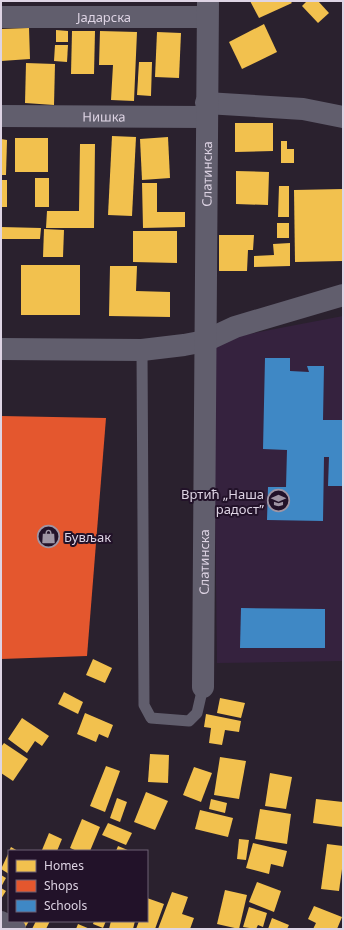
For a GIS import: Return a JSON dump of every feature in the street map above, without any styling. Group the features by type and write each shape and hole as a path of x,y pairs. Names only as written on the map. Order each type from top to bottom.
{"street":[{"name":"Јадарска","path":"1,17 209,6"},
{"name":"Слатинска","path":"202,687 206,110 209,6"},
{"name":"Нишка","path":"1,116 206,110 303,109 343,117"},
{"path":"1,349 142,350 205,342 235,327 343,295"},
{"path":"1,922 15,929"}],"lane":[{"path":"142,350 144,705 151,718 189,721 197,713 202,687"}],"shaded area":[{"name":"Вртић „Наша радост”","path":"343,316 343,661 217,663 213,341"}],"building: Homes":[{"path":"250,1 290,1 292,3 259,18"},
{"path":"307,1 318,1 329,13 318,23 302,6"},
{"path":"264,24 277,52 242,69 229,42"},
{"path":"29,28 30,59 1,61 1,29"},
{"path":"56,30 68,31 68,42 56,42"},
{"path":"72,31 95,31 94,74 71,74"},
{"path":"100,31 137,32 134,101 111,100 113,65 99,65"},
{"path":"157,32 181,33 179,78 155,77"},
{"path":"55,45 68,45 67,62 54,61"},
{"path":"139,62 152,62 151,96 137,95"},
{"path":"26,63 55,64 54,105 25,103"},
{"path":"235,123 273,123 273,151 235,152"},
{"path":"112,136 136,137 132,216 108,215"},
{"path":"168,137 170,178 142,180 140,139"},
{"path":"15,138 48,138 48,172 15,172"},
{"path":"1,139 7,140 6,175 1,175"},
{"path":"281,141 287,141 287,149 294,149 294,163 281,163"},
{"path":"80,144 95,144 94,228 46,228 47,211 79,211"},
{"path":"236,171 269,172 268,205 236,204"},
{"path":"35,178 49,178 49,207 35,207"},
{"path":"1,180 7,180 7,207 1,207"},
{"path":"142,183 157,183 157,212 185,212 185,227 143,228"},
{"path":"279,186 289,186 289,217 278,217"},
{"path":"343,189 343,261 295,262 294,190"},
{"path":"277,223 289,223 289,238 277,238"},
{"path":"1,227 41,228 40,239 1,239"},
{"path":"44,229 64,230 63,257 43,257"},
{"path":"133,231 177,231 177,263 133,262"},
{"path":"219,235 254,235 253,250 248,250 247,271 219,271"},
{"path":"290,243 290,266 254,267 254,256 274,255 273,244"},
{"path":"21,265 80,265 80,315 21,315"},
{"path":"110,266 137,266 136,291 170,292 170,317 109,316"},
{"path":"93,659 112,668 105,683 86,675"},
{"path":"64,692 83,702 78,714 58,704"},
{"path":"220,698 245,703 241,718 217,713"},
{"path":"85,713 113,725 108,738 99,734 96,742 77,734"},
{"path":"206,714 241,721 239,732 225,730 222,745 209,743 211,728 204,727"},
{"path":"22,718 49,736 42,746 35,741 27,753 8,739"},
{"path":"4,743 28,759 13,781 1,773 1,747"},
{"path":"150,754 169,755 168,783 148,782"},
{"path":"220,757 246,761 239,799 214,795"},
{"path":"106,766 120,771 105,812 90,806"},
{"path":"194,767 212,773 201,802 183,795"},
{"path":"270,773 292,777 286,809 265,806"},
{"path":"146,792 168,801 155,830 134,822"},
{"path":"117,798 127,802 120,822 110,818"},
{"path":"211,799 227,803 225,813 209,809"},
{"path":"316,799 343,802 343,827 313,823"},
{"path":"260,809 291,814 287,844 255,839"},
{"path":"200,810 233,818 228,837 195,829"},
{"path":"82,819 100,827 90,850 75,850 70,848"},
{"path":"108,823 132,833 126,845 102,835"},
{"path":"49,833 62,839 57,850 42,850"},
{"path":"239,839 249,840 246,860 237,859"},
{"path":"253,843 287,851 283,867 271,864 269,874 246,868"},
{"path":"327,844 343,846 343,862 339,891 321,889"},
{"path":"118,846 128,850 116,850"},
{"path":"11,847 16,850 10,850"},
{"path":"8,854 8,873 1,869"},
{"path":"1,875 6,878 1,887"},
{"path":"257,882 281,891 274,912 249,902"},
{"path":"1,888 6,891 1,899"},
{"path":"225,890 247,895 239,929 217,924"},
{"path":"172,892 188,897 182,914 194,918 190,929 158,929"},
{"path":"148,898 164,904 155,929 136,929 139,922 148,922"},
{"path":"314,906 342,917 337,929 313,929 316,923 308,919"},
{"path":"249,907 267,913 263,927 258,925 256,929 243,927"},
{"path":"272,918 289,925 287,929 268,929"},
{"path":"16,922 28,922 25,928"},
{"path":"36,922 50,922 46,929 32,929"},
{"path":"94,922 106,922 103,928 93,924"},
{"path":"111,922 135,922 133,929 109,929"},
{"path":"78,924 90,929 76,929"}],"building: Shops":[{"name":"Бувљак","path":"1,416 106,418 87,656 1,659"}],"building: Schools":[{"path":"265,358 290,358 290,371 309,372 307,366 324,366 323,420 343,420 343,486 328,486 329,457 324,457 323,521 267,520 268,487 286,487 287,450 263,449"},
{"path":"241,608 325,609 325,648 240,648"}],"place":[{"name":"Вртић „Наша радост”","path":"279,501"},
{"name":"Бувљак","path":"49,537"}]}
